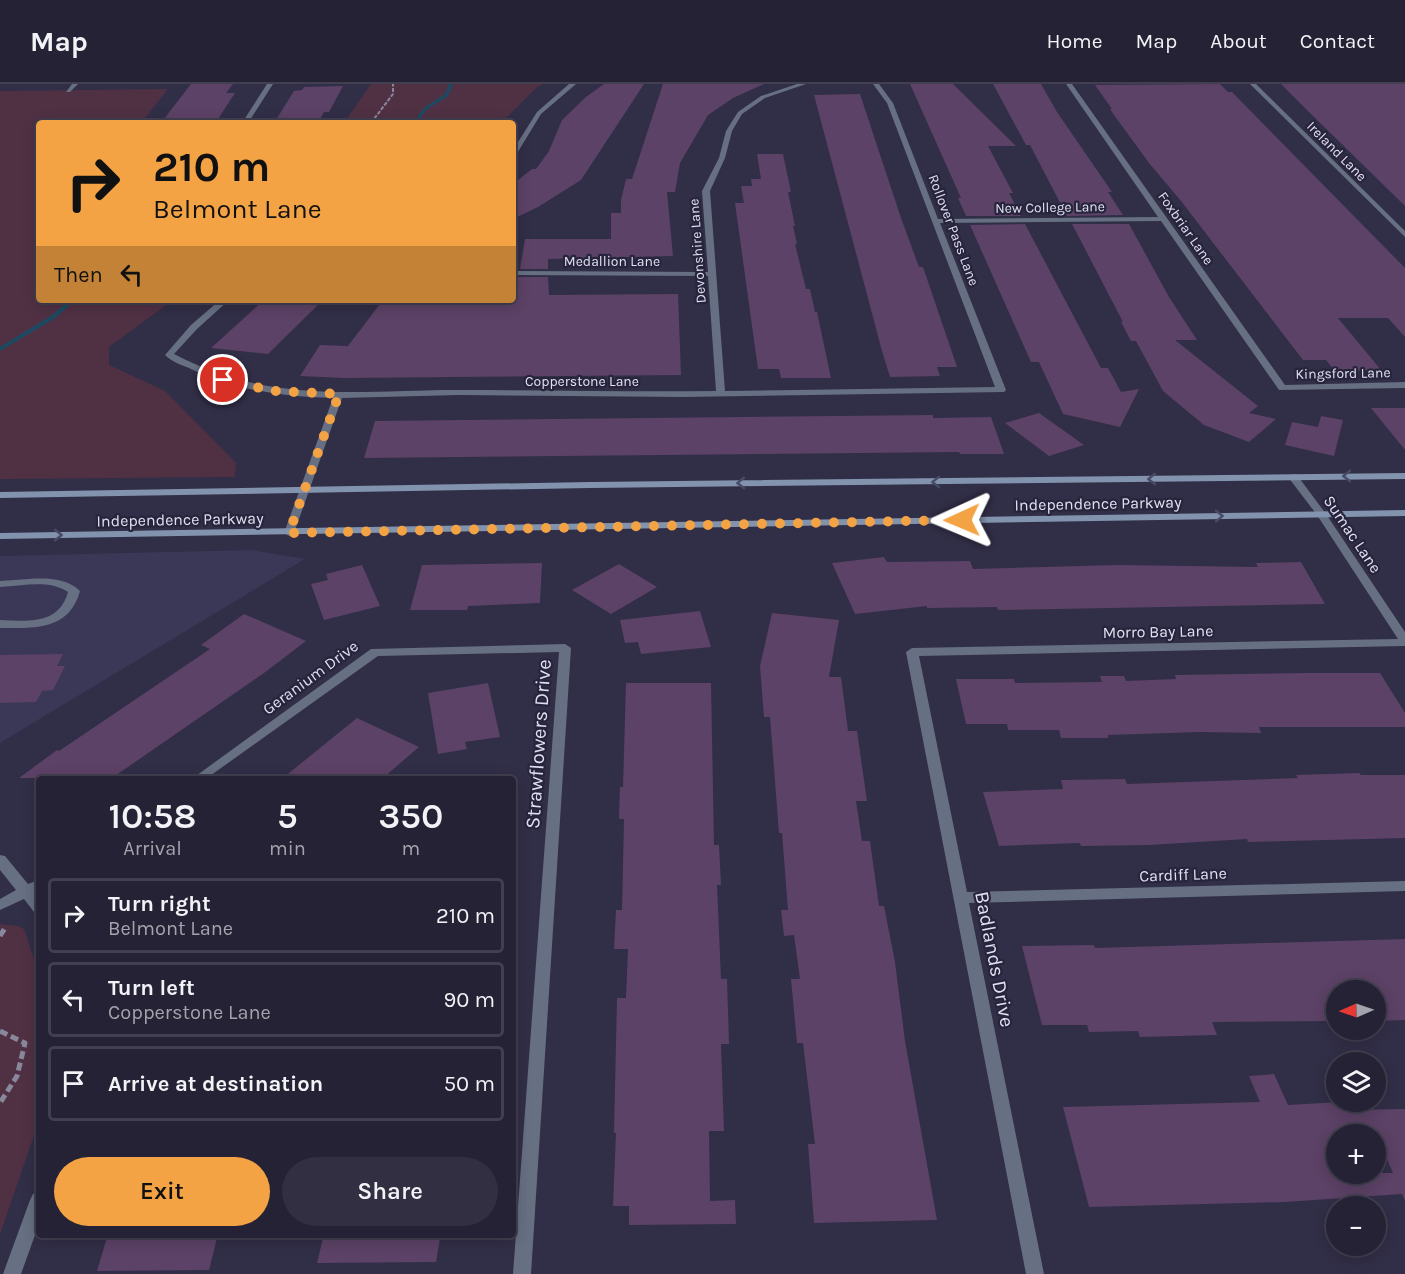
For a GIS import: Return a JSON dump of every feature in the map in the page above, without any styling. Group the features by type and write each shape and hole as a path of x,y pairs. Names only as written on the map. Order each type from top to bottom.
{"main road":[{"name":"Independence Parkway","path":"0,495 590,485 1405,476"},
{"name":"Independence Parkway","path":"0,536 1405,513"}],"street":[{"path":"68,91 75,84"},
{"path":"247,120 270,84"},
{"path":"516,149 539,113 573,84"},
{"name":"Devonshire Lane","path":"721,393 706,191 722,158 731,125 744,109 782,90 803,84"},
{"name":"Rollover Pass Lane","path":"876,84 890,103 1001,390"},
{"name":"Foxbriar Lane","path":"1069,84 1282,388"},
{"name":"Ireland Lane","path":"1253,84 1405,235"},
{"name":"New College Lane","path":"936,221 1164,219"},
{"name":"Medallion Lane","path":"516,273 712,274"},
{"name":"Copperstone Lane","path":"222,303 194,327 169,355 209,375 239,384 283,392 339,394 721,393 1001,390"},
{"name":"Kingsford Lane","path":"1282,388 1405,386"},
{"path":"289,533 339,394"},
{"name":"Sumac Lane","path":"1293,477 1321,514 1405,641"},
{"path":"0,584 56,583 67,585 75,591 73,602 64,614 50,621 0,624"},
{"name":"Morro Bay Lane","path":"912,652 1405,641"},
{"name":"Geranium Drive","path":"202,776 375,652 565,648"},
{"name":"Strawflowers Drive","path":"522,1274 565,648"},
{"name":"Badlands Drive","path":"912,652 1035,1274"},
{"path":"0,860 33,889 0,906"},
{"name":"Cardiff Lane","path":"962,898 1405,886"},
{"path":"12,1274 36,1208"}],"path":[{"path":"373,120 393,94 393,84"},
{"path":"0,936 5,928"},
{"path":"0,1031 25,1043 16,1076 0,1103"}],"shaded area":[{"path":"371,84 543,84 537,87 504,120 346,120"},
{"path":"168,89 143,120 36,120 36,303 169,303 109,347 109,365 165,391 236,463 235,477 0,479 0,91"},
{"path":"251,550 305,559 0,743 0,556"},
{"path":"0,924 24,929 36,965 36,1130 0,1234"}],"building":[{"path":"191,84 233,84 226,93 235,93 218,119 164,119"},
{"path":"604,84 644,84 581,180 538,207 516,218 516,182 532,169 536,169 549,151 562,120 586,97"},
{"path":"663,84 764,84 733,98 708,115 680,163 675,192 667,192 673,256 548,259 548,269 520,269 525,239 611,239 611,213 621,213 621,200 626,179 632,179"},
{"path":"910,84 953,84 1016,146 988,146 1013,193 1009,193 1021,216 966,216 958,198 961,198"},
{"path":"993,84 1041,84 1057,112 1112,192 1108,192 1123,215 1067,216 1030,145 1026,145"},
{"path":"1220,84 1228,92 1232,92 1405,268 1405,337 1388,318 1338,318 1381,370 1335,371 1326,360 1303,360 1181,201 1149,163 1095,85"},
{"path":"1281,84 1405,84 1405,206 1308,111"},
{"path":"343,86 329,112 324,112 320,120 276,120 294,91 302,90 304,87"},
{"path":"860,94 901,218 919,267 923,267 957,367 937,367 940,376 890,377 882,351 814,95"},
{"path":"757,154 783,154 791,192 788,192 795,226 793,226 797,244 795,244 806,289 810,289 815,312 817,312 831,378 781,378 779,369 758,369 735,203 744,203 741,186 752,186 751,179 761,179"},
{"path":"1025,224 1101,368 1108,368 1121,392 1139,389 1120,427 1063,414 1039,362 1031,362 970,225"},
{"path":"1072,224 1129,224 1169,297 1197,340 1175,340 1258,406 1249,413 1276,419 1249,442 1204,425 1163,391 1136,341 1131,341"},
{"path":"518,277 548,277 549,295 678,294 681,375 344,378 300,376 320,345 348,346 381,303 516,303"},
{"path":"261,303 320,303 268,354 211,348"},
{"path":"1371,408 1405,408 1405,450"},
{"path":"1039,413 1084,445 1049,456 1005,423"},
{"path":"933,415 933,418 991,417 1004,454 960,454 959,452 364,458 375,421"},
{"path":"1321,416 1343,420 1334,456 1285,445 1292,422 1318,427"},
{"path":"884,557 887,562 970,561 973,569 1118,565 1258,567 1256,563 1301,562 1325,604 998,610 997,607 927,608 927,606 855,614 832,563"},
{"path":"542,563 540,603 468,606 467,610 410,610 422,565"},
{"path":"619,564 657,587 611,614 572,590"},
{"path":"362,565 380,606 324,620 311,584 328,580 326,574"},
{"path":"700,611 711,647 641,654 638,642 625,643 620,620"},
{"path":"772,613 839,620 829,677 841,677 848,731 857,731 867,801 856,801 862,841 870,841 879,906 884,906 937,1220 814,1223 808,1144 815,1144 803,1043 797,1043 791,979 800,979 794,935 784,936 781,910 788,910 782,833 779,833 770,717 764,717 760,666"},
{"path":"244,614 306,641 264,673 115,776 19,778 57,750 59,751 210,649 201,645"},
{"path":"63,654 57,666 65,666 53,690 42,691 36,702 0,703 0,655"},
{"path":"1380,673 1405,713 1405,727 1259,727 1261,733 1199,732 1108,735 1108,738 1061,738 1059,730 1008,730 1007,724 966,724 956,679 1014,679 1015,683 1102,682 1100,676 1124,676 1126,681 1176,679 1175,675"},
{"path":"488,683 500,737 465,742 467,749 438,754 428,693"},
{"path":"626,683 711,683 714,845 719,845 721,885 717,885 721,979 727,979 729,1044 721,1044 724,1131 709,1131 710,1201 735,1200 736,1224 629,1225 629,1206 613,1206 617,998 626,998 628,949 614,949 616,910 622,910 624,819 619,819 620,787 623,787"},
{"path":"357,718 419,747 385,776 285,776"},
{"path":"1359,773 1361,775 1405,775 1405,838 1248,842 1247,839 1149,845 1081,846 1080,843 999,846 983,792 1063,789 1061,780 1125,779 1127,784 1298,778 1296,775"},
{"path":"1405,939 1405,1020 1386,1021 1386,980 1326,980 1326,1021 1212,1022 1217,1035 1140,1037 1138,1031 1089,1032 1087,1025 1042,1025 1022,946 1094,945 1095,948"},
{"path":"1274,1074 1288,1105 1326,1103 1326,1112 1386,1112 1386,1109 1405,1109 1405,1201 1402,1194 1326,1196 1326,1199 1285,1202 1089,1207 1063,1107 1260,1102 1249,1076"},
{"path":"107,1238 217,1238 209,1270 97,1271"},
{"path":"323,1238 440,1238 436,1262 317,1263"}],"waterway":[{"path":"417,120 425,109 447,95 451,84"},
{"path":"0,349 53,317 69,303"}],"route":[{"path":"223,380 274,391 339,394 289,533 962,520"}]}
